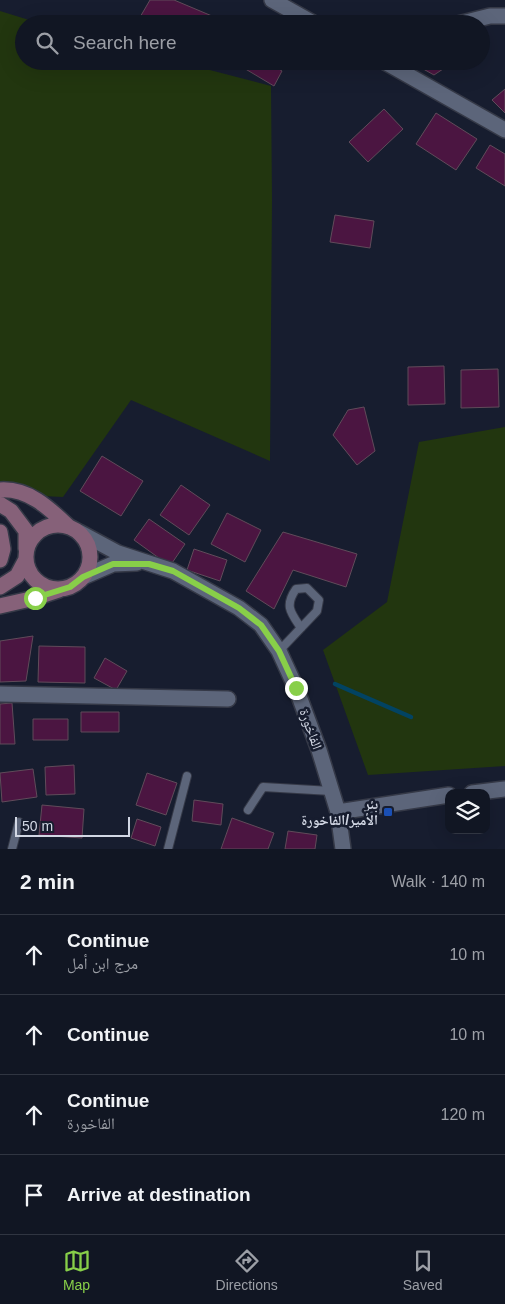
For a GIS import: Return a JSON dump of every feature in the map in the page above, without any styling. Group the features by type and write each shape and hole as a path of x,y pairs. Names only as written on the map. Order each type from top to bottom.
{"street":[{"path":"272,0 299,15"},
{"path":"490,16 505,16"},
{"path":"398,70 434,92 505,130"},
{"path":"0,490 7,489 21,492 39,500 85,539 90,550 87,572 70,587 0,606"},
{"path":"0,504 11,511 26,531 26,555 30,575 38,583 48,588 59,590"},
{"path":"0,587 17,576 31,539 39,531 47,526 58,524 74,529"},
{"name":"الفاخورة","path":"74,529 118,553 173,571 239,608 261,625 279,651 299,696 319,750 338,812 343,849"},
{"path":"0,532 2,549 0,560"},
{"name":"الفاخورة","path":"83,577 113,564 149,564"},
{"path":"0,694 228,699"},
{"path":"490,791 505,790"},
{"path":"338,812 445,796"}],"lane":[{"path":"279,651 301,628 317,611 319,600 307,588 296,589 290,598 290,612 301,628"},
{"path":"168,849 187,776"},
{"path":"248,810 263,787 331,791"},
{"path":"12,849 19,822"}],"green space":[{"path":"0,11 15,16 15,70 210,70 271,86 270,461 131,400 63,497 0,494"},
{"path":"505,427 505,766 368,775 323,650 387,602 419,442"}],"building":[{"path":"150,0 174,0 210,15 141,15"},
{"path":"247,70 282,71 274,86"},
{"path":"425,70 442,70 434,75"},
{"path":"505,89 505,113 492,100"},
{"path":"384,109 403,129 368,162 349,142"},
{"path":"436,113 477,139 456,170 416,144"},
{"path":"490,145 505,154 505,186 476,168"},
{"path":"335,215 374,221 370,248 330,242"},
{"path":"444,366 445,404 408,405 408,367"},
{"path":"498,369 499,407 461,408 461,370"},
{"path":"364,407 375,451 357,465 333,435 348,410"},
{"path":"102,456 143,481 121,516 80,491"},
{"path":"181,485 210,505 189,535 160,515"},
{"path":"227,513 261,530 245,562 211,544"},
{"path":"149,519 185,544 170,566 134,540"},
{"path":"283,532 357,554 346,587 293,570 274,609 246,591"},
{"path":"194,549 227,560 220,581 187,570"},
{"path":"33,636 26,681 0,682 0,641"},
{"path":"39,646 85,647 85,683 38,682"},
{"path":"105,658 127,671 116,690 94,678"},
{"path":"12,703 15,744 0,744 0,704"},
{"path":"81,712 119,712 119,732 81,732"},
{"path":"33,719 68,719 68,740 33,740"},
{"path":"74,765 75,794 46,795 45,767"},
{"path":"33,769 37,797 2,802 0,773"},
{"path":"147,773 177,783 166,815 136,805"},
{"path":"194,800 223,804 221,825 192,821"},
{"path":"42,805 84,809 82,838 39,835"},
{"path":"232,818 274,833 268,849 221,849"},
{"path":"137,819 161,827 155,846 131,838"},
{"path":"288,831 317,835 315,849 285,849"}],"waterway":[{"path":"335,684 411,717"}],"place":[{"name":"بئر الأمير/الفاخورة","path":"388,812"}],"route":[{"path":"35,598 70,587 83,577 113,564 149,564 173,571 239,608 261,625 279,651 296,688"}]}
